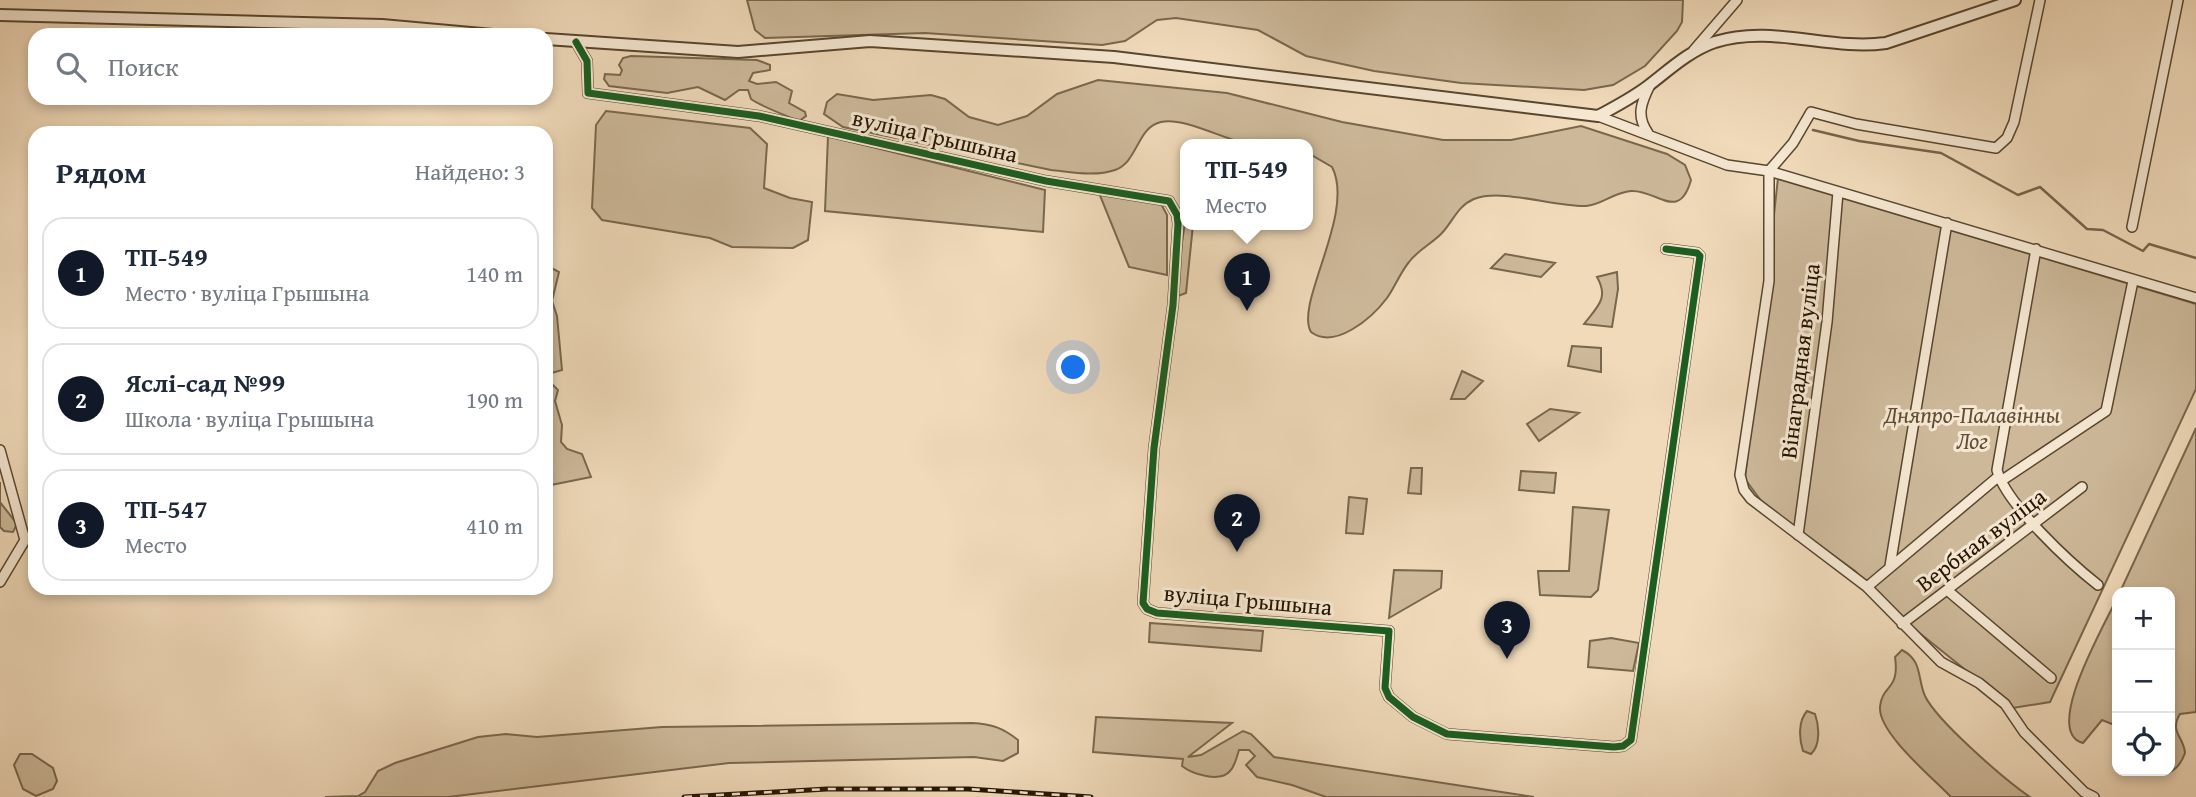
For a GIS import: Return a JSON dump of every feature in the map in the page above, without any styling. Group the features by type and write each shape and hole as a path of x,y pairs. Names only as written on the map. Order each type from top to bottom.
{"street":[{"path":"1691,54 1737,0"},
{"path":"1598,116 1627,101 1691,54 1718,41 1743,38 1805,38 1848,45 1886,43 1982,5 2015,0"},
{"path":"2040,0 2014,122 2007,138 1996,148 1856,124 1811,112 1793,143 1769,172 1769,281 1741,480 1751,499 1867,587 1941,662 1979,683 2005,704 2024,732 2084,792 2094,797"},
{"path":"2132,227 2178,0"},
{"path":"0,15 415,28"},
{"path":"553,40 738,52 870,41 1114,57 1598,116 1727,165 1769,172 2196,298"},
{"name":"вуліца Грышына","path":"576,42 587,61 588,93 758,116 1046,181 1169,201 1177,215 1178,224 1173,305 1154,448 1143,603 1147,609 1157,613 1389,631 1385,688 1389,697 1413,717 1447,734 1614,747 1623,746 1631,740 1700,256 1697,253 1666,249"},
{"path":"1649,135 1640,116 1642,100 1651,84"},
{"name":"Вінаградная вуліца","path":"1798,535 1827,322 1838,192"},
{"path":"1890,566 1947,223"},
{"path":"2036,249 1997,461 2000,478 2033,524 2058,552 2098,585"},
{"path":"1867,587 2000,478 2107,409 2133,281"},
{"path":"0,450 25,540 0,582"},
{"name":"Вербная вуліца","path":"1902,624 2082,487"},
{"path":"1947,590 2051,678"}],"green space":[{"path":"747,0 1683,0 1682,22 1677,31 1645,66 1613,85 1584,90 1461,83 1374,71 1306,56 1258,30 1176,18 1157,20 1125,41 1102,45 925,33 765,38 755,30"},
{"path":"631,56 757,60 770,65 770,70 753,73 749,81 757,84 776,82 792,91 789,103 805,112 806,116 799,121 767,108 751,99 748,90 739,90 725,100 698,87 667,93 609,86 604,79 605,74 620,75 622,70 619,65 623,58"},
{"path":"1098,80 1227,93 1342,122 1443,140 1511,140 1581,126 1667,154 1685,165 1691,180 1686,193 1680,200 1673,202 1631,191 1586,206 1499,196 1474,199 1459,210 1441,234 1413,258 1387,298 1372,314 1342,334 1321,337 1311,332 1308,319 1310,301 1331,232 1337,186 1332,167 1313,156 1313,139 1232,139 1180,122 1161,122 1147,130 1123,166 1107,172 1083,173 1051,170 843,127 824,114 827,102 837,94 873,100 931,95 945,99 969,117 998,125 1027,116 1057,94"},
{"path":"606,111 750,128 767,144 764,188 790,198 812,202 808,240 793,248 732,247 710,238 602,220 592,208 596,125"},
{"path":"828,136 1045,190 1043,232 825,211"},
{"name":"Дняпро-Палавінны Лог","path":"1778,178 2196,304 2196,389 2050,702 2013,708 1912,627 1855,571 1765,506 1745,479"},
{"path":"1099,193 1160,202 1167,215 1167,275 1129,267"},
{"path":"1184,230 1192,230 1186,293 1178,296 1175,290"},
{"path":"1505,254 1555,263 1541,277 1491,268"},
{"path":"553,269 559,272 553,297"},
{"path":"1617,272 1618,289 1612,327 1584,324 1602,296 1597,277"},
{"path":"553,304 557,316 562,370 553,373"},
{"path":"1572,346 1601,348 1601,372 1568,366"},
{"path":"1462,371 1483,381 1465,399 1451,399"},
{"path":"553,385 558,390 555,401 562,425 561,442 567,449 582,454 591,477 553,485"},
{"path":"1550,409 1579,413 1539,441 1527,424"},
{"path":"2196,428 2196,712 2180,714 2177,720 2176,730 2185,753 2175,769 2175,587 2122,587"},
{"path":"1411,468 1422,468 1421,494 1408,493"},
{"path":"1521,471 1556,473 1554,493 1519,490"},
{"path":"1349,497 1367,499 1363,534 1346,533"},
{"path":"0,502 17,524 13,532 4,531 0,527"},
{"path":"1573,507 1609,510 1598,590 1591,597 1540,595 1538,571 1569,571"},
{"path":"1394,570 1442,571 1441,588 1389,618"},
{"path":"2112,608 2112,724 2102,720 2083,743 2072,735 2069,719 2080,675"},
{"path":"1150,623 1263,631 1261,651 1149,642"},
{"path":"1611,638 1639,643 1633,671 1588,667 1590,641"},
{"path":"1902,650 1913,659 1925,696 1943,720 1989,764 2030,797 1951,797 1897,742 1882,718 1880,707 1881,700 1895,676 1895,657"},
{"path":"1807,711 1815,714 1818,729 1818,740 1811,754 1803,751 1800,736 1802,720"},
{"path":"1096,717 1232,723 1188,757 1201,755 1243,731 1251,734 1274,757 1534,797 1326,797 1257,777 1246,765 1255,756 1249,750 1239,750 1233,766 1225,775 1206,776 1182,766 1183,759 1093,752"},
{"path":"972,723 997,727 1007,732 1018,740 1018,753 1003,761 974,757 729,763 448,797 325,797 358,796 365,792 378,771 395,763 478,737 506,734 537,737 662,727"},
{"path":"20,754 32,754 53,768 57,781 53,789 36,796 23,789 14,765"}],"waterway":[{"path":"1813,130 1859,141 1941,153 2018,195 2040,187 2087,229 2103,230 2143,251 2149,244 2196,258"}],"railway":[{"path":"684,797 827,789 968,789 1091,797"}],"cycle path":[{"path":"576,42 587,61 588,93 759,116 1046,181 1169,201 1177,215 1178,224 1173,305 1154,448 1143,603 1147,609 1157,613 1389,631 1385,688 1389,697 1413,717 1447,734 1614,747 1623,746 1631,740 1700,256 1697,253 1666,249"}],"place":[{"name":"ТП-549","path":"1247,311"},
{"name":"Яслі-сад №99","path":"1237,552"},
{"name":"ТП-547","path":"1507,659"}]}
